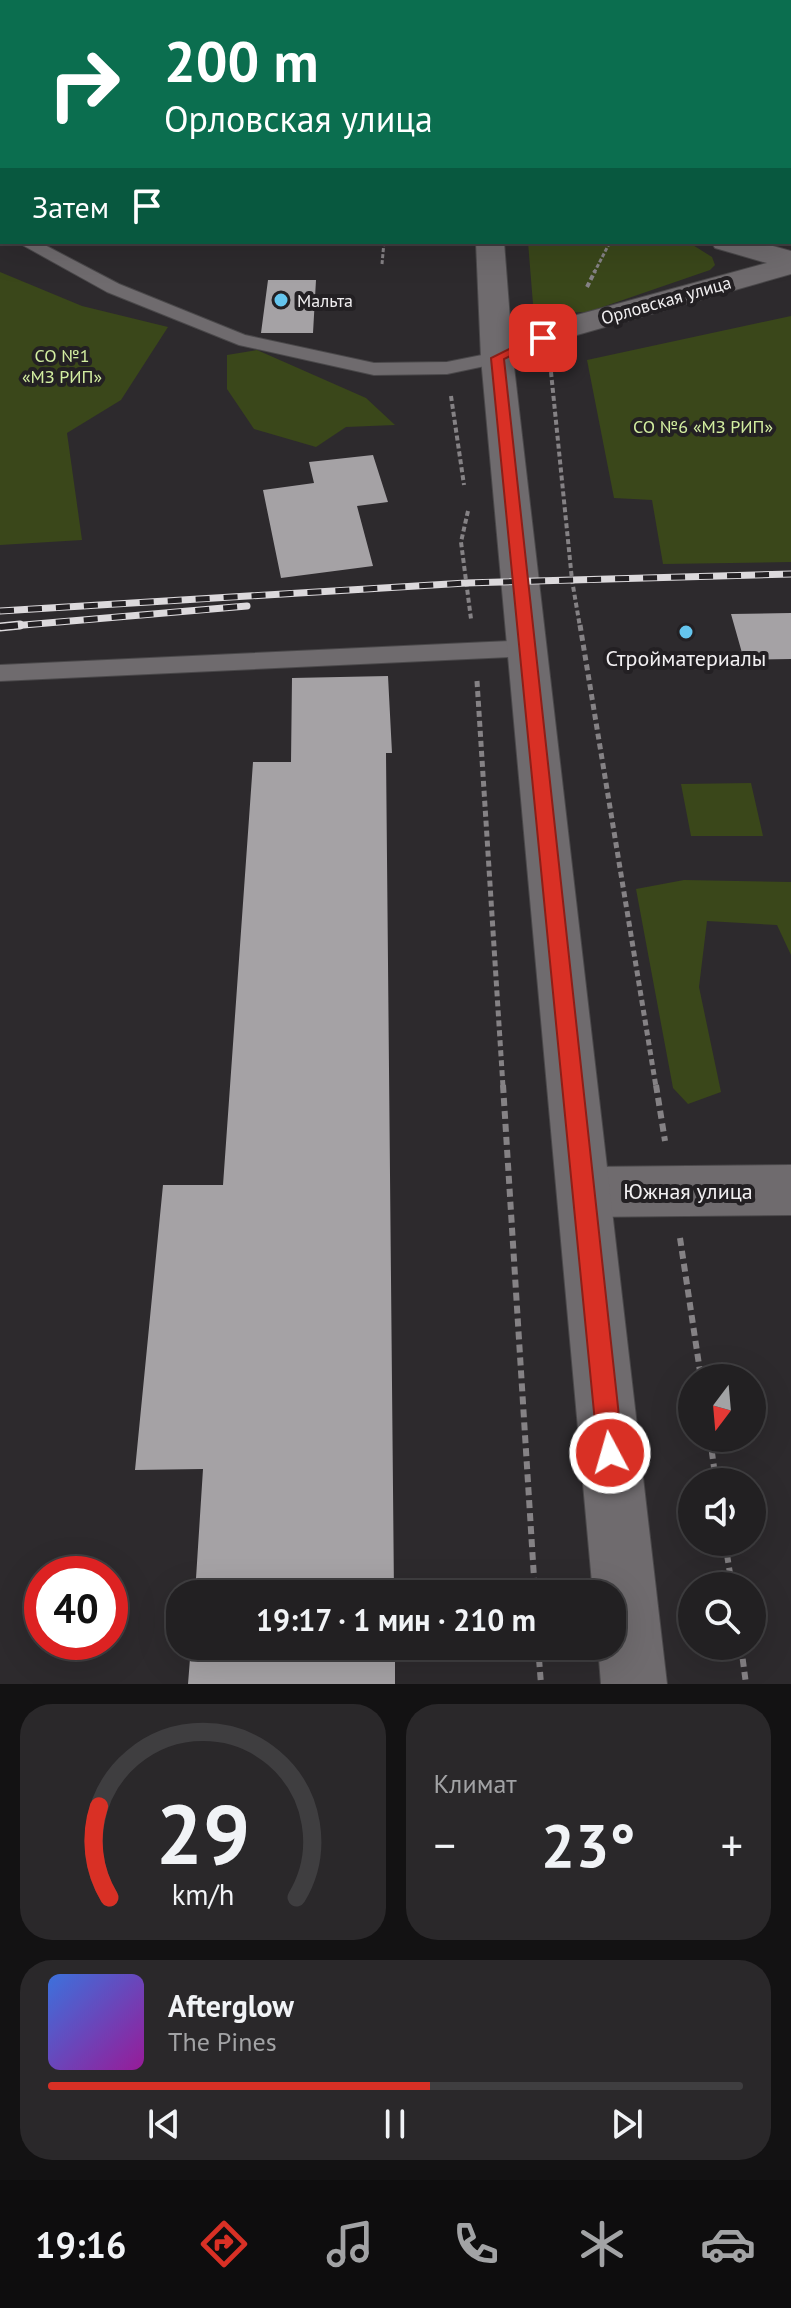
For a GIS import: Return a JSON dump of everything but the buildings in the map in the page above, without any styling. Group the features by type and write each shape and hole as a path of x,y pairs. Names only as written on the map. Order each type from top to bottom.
{"street":[{"path":"490,244 497,358 634,1684"},
{"name":"Орловская улица","path":"731,244 791,263"},
{"name":"Орловская улица","path":"497,358 566,328 791,263"},
{"name":"Южная улица","path":"584,1192 791,1190"}],"lane":[{"path":"30,244 113,288 239,339 374,369 447,368 497,358"},
{"path":"0,673 529,648"}],"path":[{"path":"382,264 384,244"},
{"path":"609,244 550,359 572,580 699,1364"},
{"path":"447,368 468,513 461,542 475,652 534,1580"},
{"path":"539,1660 541,1684"},
{"path":"743,1660 746,1684"}],"green space":[{"path":"528,244 691,244 712,257 715,265 710,270 588,312 561,313 533,304"},
{"name":"СО №1 «МЗ РИП»","path":"0,272 82,306 168,327 121,400 67,433 82,540 0,545"},
{"name":"СО №6 «МЗ РИП»","path":"791,316 791,562 663,564 652,500 614,498 587,360"},
{"path":"257,350 366,398 395,425 346,427 316,447 254,429 227,389 227,355"},
{"path":"751,783 763,836 691,836 681,784"},
{"path":"684,880 791,882 791,955 777,925 707,921 699,987 721,1092 688,1104 673,1088 636,889"}],"railway":[{"path":"0,611 466,583 791,574"},
{"path":"20,625 0,627 247,606"}],"place":[{"name":"Мальта","path":"281,300"},
{"name":"Стройматериалы","path":"686,632"}],"route":[{"path":"543,338 497,358 515,508 610,1453"}]}
